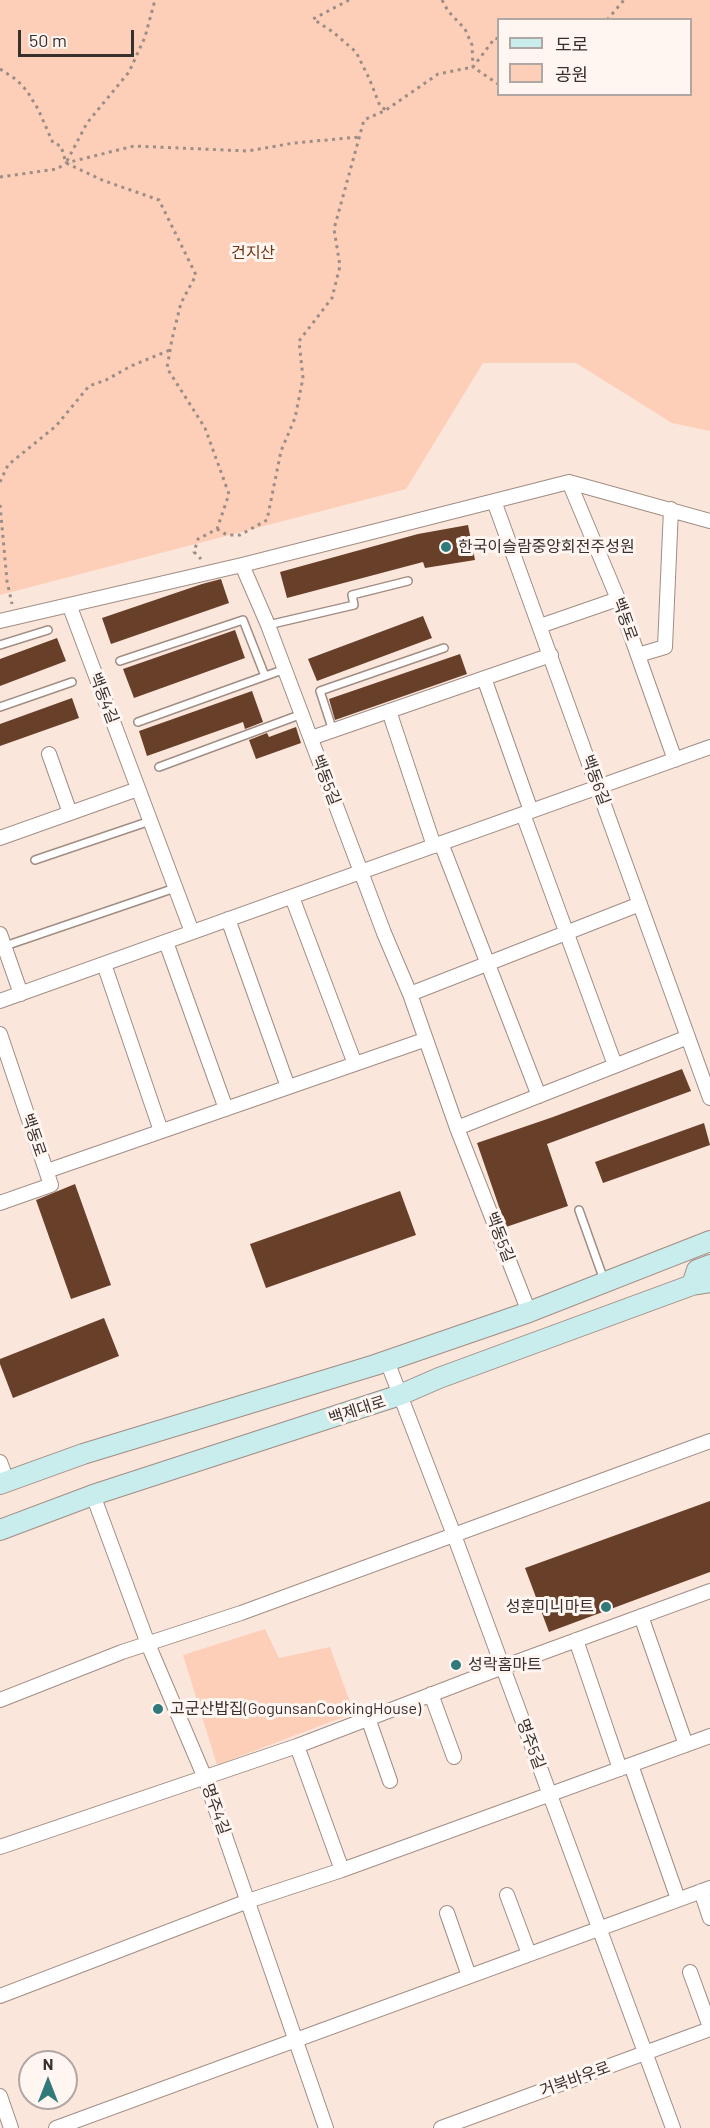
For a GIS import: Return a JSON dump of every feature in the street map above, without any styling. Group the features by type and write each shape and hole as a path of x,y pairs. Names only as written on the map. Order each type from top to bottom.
{"street":[{"path":"0,621 70,607 242,565 569,482 710,521"},
{"name":"백동로","path":"569,482 618,599 675,759"},
{"name":"백동6길","path":"494,501 710,1098"},
{"path":"638,655 666,647 671,509"},
{"name":"백동5길","path":"242,565 268,625 361,872 410,994 424,1040 529,1312"},
{"path":"540,626 618,599"},
{"name":"백동4길","path":"70,607 192,933"},
{"path":"311,738 550,655"},
{"path":"484,678 567,933 615,1065"},
{"path":"389,711 438,844 539,1096"},
{"path":"0,1001 710,747"},
{"path":"49,754 70,813"},
{"path":"0,838 138,789"},
{"path":"292,897 355,1064"},
{"path":"410,994 640,904"},
{"path":"228,919 288,1087"},
{"path":"2,940 21,994"},
{"path":"166,942 226,1108"},
{"path":"104,964 161,1131"},
{"name":"백동로","path":"0,1034 51,1185 0,1203"},
{"path":"457,1128 688,1037"},
{"path":"46,1171 424,1040"},
{"path":"0,1462 4,1483 83,1454 387,1361 529,1312 710,1241"},
{"path":"701,1283 697,1270 710,1265"},
{"name":"백제대로","path":"0,1530 93,1495 400,1395 439,1377 701,1283"},
{"name":"명주5길","path":"387,1361 454,1535 673,2128"},
{"path":"0,1700 148,1644 241,1613 710,1441"},
{"name":"명주4길","path":"93,1495 148,1644 205,1778 326,2128"},
{"path":"0,1847 297,1746 710,1591"},
{"path":"641,1616 686,1745"},
{"path":"576,1640 678,1899"},
{"path":"431,1694 454,1757"},
{"path":"368,1718 390,1781"},
{"path":"0,1996 248,1901 342,1870 709,1737"},
{"path":"297,1746 342,1870"},
{"path":"56,2128 705,1890 710,1918"},
{"path":"507,1895 529,1954"},
{"path":"447,1913 469,1976"},
{"path":"690,1972 710,2028"},
{"name":"거북바우로","path":"441,2128 710,2028"},
{"path":"0,2096 11,2128"}],"lane":[{"path":"268,625 354,605 352,594 408,581"},
{"path":"120,661 243,620 264,676"},
{"path":"0,645 48,630"},
{"path":"333,730 320,691 444,648"},
{"path":"138,722 285,669"},
{"path":"0,707 72,682"},
{"path":"159,767 302,714"},
{"path":"35,860 150,821"},
{"path":"2,940 175,888"},
{"path":"579,1210 605,1282"}],"path":[{"path":"66,163 87,123 129,72 145,37 155,0"},
{"path":"349,0 313,19 333,32 356,52 380,106 386,111"},
{"path":"442,0 448,11 465,29 472,45 473,67"},
{"path":"610,18 624,0"},
{"path":"218,529 227,535 240,535 267,520 281,451 295,418 303,378 299,341 332,298 340,266 334,229 364,120 386,111 438,74 473,67 495,38 497,39"},
{"path":"473,67 497,83"},
{"path":"0,69 17,80 27,91 53,143 61,146 66,163 102,180 159,200 196,275 181,303 167,368 205,428 229,494 218,529 198,539 194,552 212,572"},
{"path":"0,177 57,169 66,163 134,146 247,151 294,143 359,137"},
{"path":"0,482 8,465 56,426 89,386 170,350"},
{"path":"0,505 7,581 14,618"}],"green space":[{"name":"건지산","path":"0,0 710,0 710,431 672,423 576,363 483,363 406,489 0,595"},
{"path":"265,1629 279,1658 330,1647 354,1713 217,1765 183,1655"}],"building":[{"path":"468,525 475,560 425,568 423,562 287,598 280,572 418,534"},
{"path":"221,579 229,603 111,644 102,618"},
{"path":"423,616 432,638 317,681 308,659"},
{"path":"235,630 245,658 134,698 123,669"},
{"path":"57,638 66,661 0,686 0,659"},
{"path":"460,654 467,674 335,720 329,699"},
{"path":"252,691 263,722 245,729 243,722 147,756 139,731"},
{"path":"72,698 79,718 0,746 0,724"},
{"path":"296,727 301,743 256,759 249,740 267,733 269,737"},
{"path":"682,1069 691,1091 547,1144 568,1206 506,1227 477,1143"},
{"path":"704,1123 710,1145 603,1183 595,1162"},
{"path":"75,1184 111,1285 71,1299 36,1200"},
{"path":"400,1191 416,1235 266,1288 250,1244"},
{"path":"104,1318 119,1356 13,1398 0,1359"},
{"path":"710,1501 710,1572 549,1632 525,1568"}],"place":[{"name":"한국이슬람중앙회전주성원","path":"446,547"},
{"name":"성훈미니마트","path":"606,1607"},
{"name":"성락홈마트","path":"456,1665"},
{"name":"고군산밥집(GogunsanCookingHouse)","path":"158,1709"}]}
